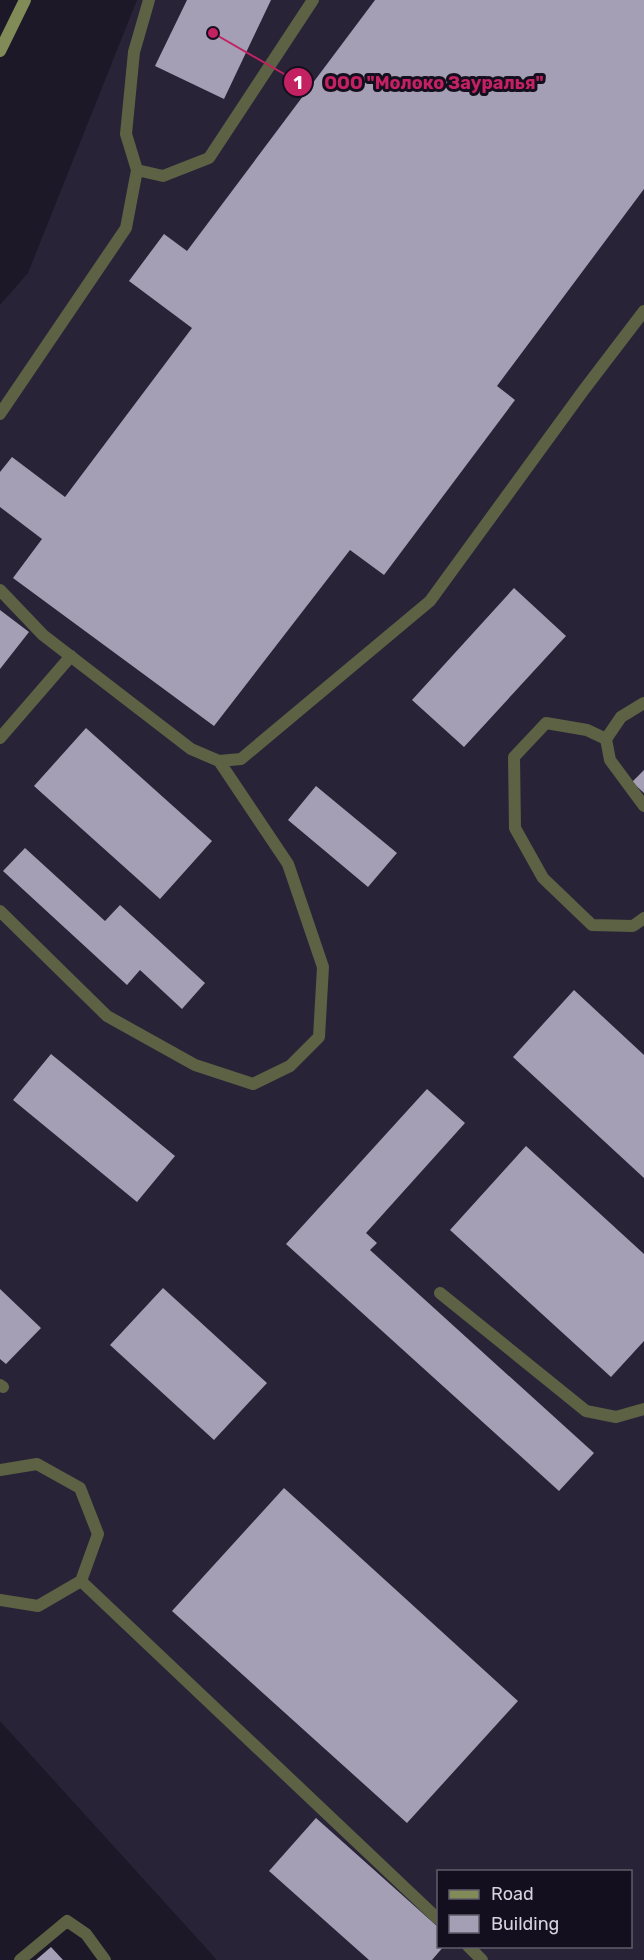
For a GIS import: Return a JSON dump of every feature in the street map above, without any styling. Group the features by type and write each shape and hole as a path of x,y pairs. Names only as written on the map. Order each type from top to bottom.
{"street":[{"path":"0,51 25,0"}],"lane":[{"path":"0,414 126,228 137,170 126,134 134,52 149,0"},
{"path":"137,170 163,177 208,158 313,0"},
{"path":"0,590 43,635 191,749 219,761 241,759 430,601 644,311"},
{"path":"0,738 71,656"},
{"path":"644,703 621,717 606,740 610,760 644,806"},
{"path":"606,740 587,730 546,723 514,757 515,828 543,878 592,925 633,926 644,918"},
{"path":"0,912 107,1016 195,1065 253,1084 290,1066 319,1037 323,967 288,864 219,761"},
{"path":"440,1293 586,1411 616,1417 644,1409"},
{"path":"0,1470 37,1464 80,1488 98,1534 81,1581 39,1606 0,1600"},
{"path":"81,1581 437,1918"},
{"path":"20,1960 67,1921 86,1934 105,1960"},
{"path":"469,1948 482,1960"}],"shaded area":[{"path":"137,0 644,0 644,1960 217,1960 0,1721 0,305 28,273"}],"building":[{"path":"187,0 271,0 224,99 155,66"},
{"path":"375,0 644,0 644,189 497,386 515,400 384,575 350,550 214,726 13,578 42,539 0,507 0,472 12,457 65,497 192,328 129,281 164,234 187,251"},
{"path":"514,588 566,636 464,747 412,700"},
{"path":"0,610 29,632 0,669"},
{"path":"86,728 212,841 160,899 34,786"},
{"path":"644,770 644,793 632,782"},
{"path":"316,786 397,853 368,887 288,820"},
{"path":"25,848 105,921 120,905 205,983 182,1009 140,970 127,985 3,871"},
{"path":"574,990 644,1055 644,1178 513,1057"},
{"path":"51,1054 175,1156 137,1202 13,1100"},
{"path":"427,1089 465,1123 366,1233 377,1243 370,1250 594,1453 559,1491 286,1244"},
{"path":"526,1146 644,1254 644,1341 611,1377 450,1230"},
{"path":"163,1288 267,1383 214,1440 110,1345"},
{"path":"0,1289 41,1328 6,1364 0,1359"},
{"path":"284,1488 518,1701 407,1823 172,1611"},
{"path":"316,1818 437,1926 437,1948 442,1948 432,1960 369,1960 269,1871"},
{"path":"51,1947 63,1960 36,1960"}],"place":[{"name":"ООО \"Молоко Зауралья\"","path":"213,33"}]}
